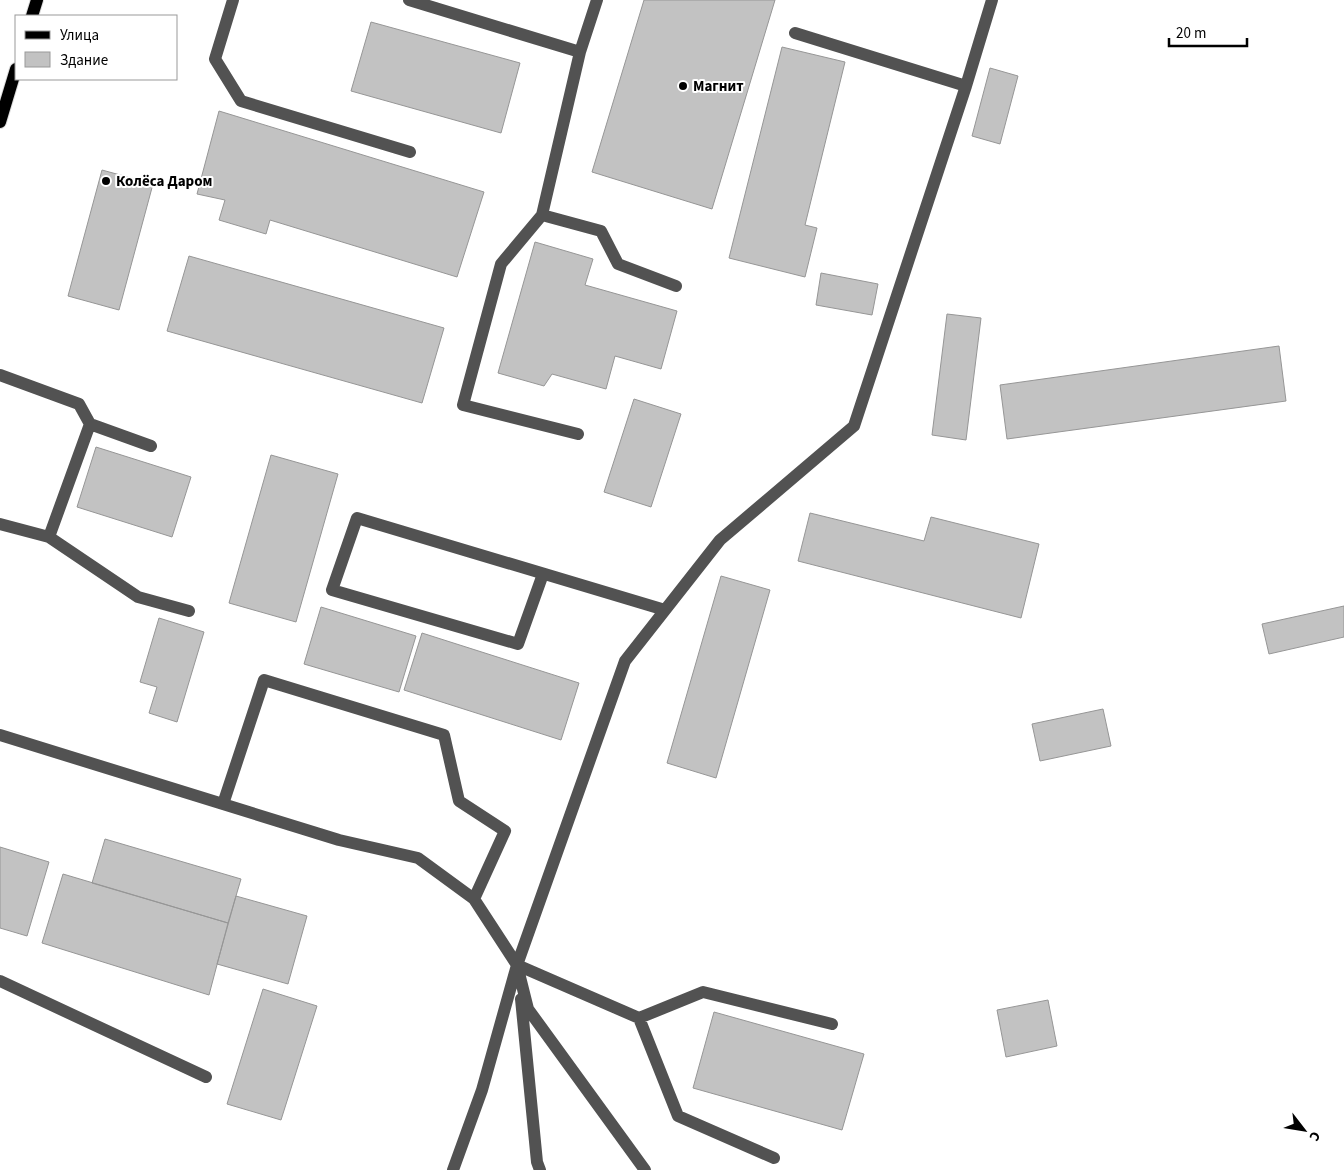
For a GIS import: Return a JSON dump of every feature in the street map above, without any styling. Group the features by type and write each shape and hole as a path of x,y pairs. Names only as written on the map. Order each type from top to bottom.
{"main road":[{"path":"32,15 38,0"},
{"path":"0,122 15,72"}],"street":[{"path":"233,0 214,59 241,101 410,152"},
{"path":"409,0 580,52"},
{"path":"578,434 463,406 501,264 542,215 580,52 597,0"},
{"path":"454,1170 482,1090 517,965 625,661 720,540 854,426 966,86 992,0"},
{"path":"795,33 966,86"},
{"path":"542,215 601,231 618,264 676,286"},
{"path":"0,375 79,404 90,424 151,446"},
{"path":"49,537 90,424"},
{"path":"543,574 518,644 332,590 357,518 665,610"},
{"path":"0,524 49,537 138,596 189,612"},
{"path":"223,804 264,680 444,735 459,801 505,831 474,899"},
{"path":"0,735 339,840 418,858 474,899 517,965 528,1009 645,1170"},
{"path":"517,965 639,1018 678,1116 774,1158"},
{"path":"517,965 537,1162 540,1170"},
{"path":"0,981 206,1077"},
{"path":"639,1018 703,992 832,1024"}],"building":[{"name":"Магнит","path":"644,0 775,0 712,209 592,172"},
{"path":"371,22 520,63 501,133 351,91"},
{"path":"782,47 845,62 805,225 817,228 805,277 729,258"},
{"path":"990,68 1018,76 1000,144 972,136"},
{"path":"219,111 484,192 457,277 270,220 266,234 219,220 225,200 197,194"},
{"path":"102,170 153,184 119,310 68,296"},
{"path":"535,242 593,259 585,285 677,311 661,369 615,356 606,389 552,374 544,386 498,373"},
{"path":"189,256 444,328 422,403 167,331"},
{"path":"821,273 878,284 872,315 816,305"},
{"path":"947,314 981,318 966,440 932,435"},
{"path":"1279,346 1286,401 1007,439 1000,385"},
{"path":"634,399 681,414 651,507 604,492"},
{"path":"96,447 191,477 172,537 77,507"},
{"path":"271,455 338,474 296,622 229,603"},
{"path":"810,513 924,541 931,517 1039,544 1021,618 798,561"},
{"path":"721,576 770,590 716,778 667,763"},
{"path":"1344,606 1344,637 1269,654 1262,624"},
{"path":"321,607 416,636 399,692 304,664"},
{"path":"159,618 204,632 177,722 149,713 157,687 140,682"},
{"path":"422,633 579,683 561,740 404,690"},
{"path":"1103,709 1111,746 1040,761 1032,724"},
{"path":"105,839 241,879 228,923 92,883"},
{"path":"0,847 49,862 27,936 0,928"},
{"path":"63,874 228,923 209,995 42,943"},
{"path":"236,896 307,916 288,984 217,964"},
{"path":"263,989 317,1006 281,1120 227,1104"},
{"path":"1048,1000 1057,1046 1006,1057 997,1010"},
{"path":"714,1012 864,1054 842,1130 693,1088"}],"place":[{"name":"Магнит","path":"683,86"},
{"name":"Колёса Даром","path":"106,181"}]}
